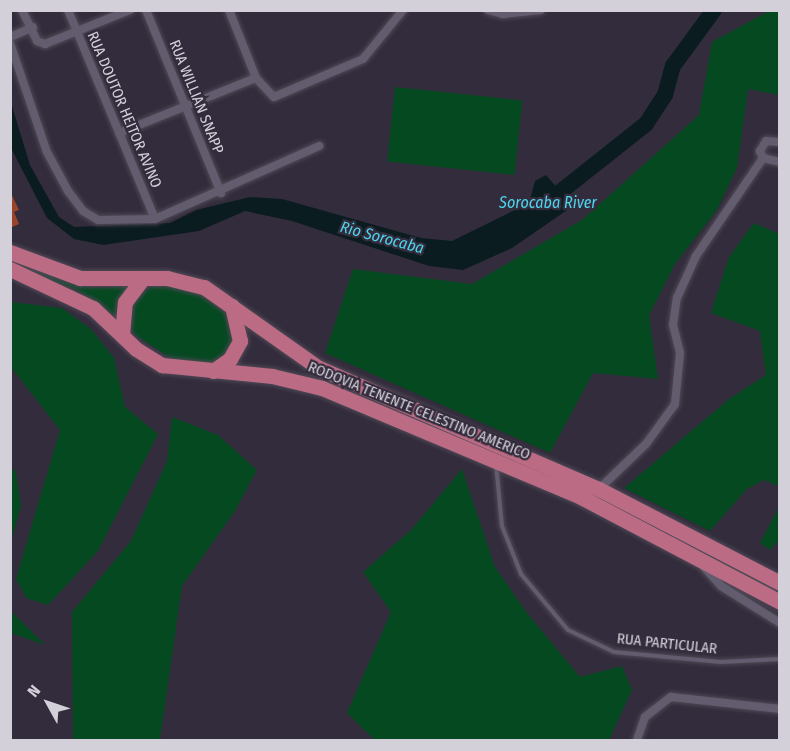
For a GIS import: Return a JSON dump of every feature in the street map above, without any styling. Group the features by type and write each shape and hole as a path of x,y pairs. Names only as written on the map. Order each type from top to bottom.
{"highway":[{"name":"RODOVIA TENENTE CELESTINO AMERICO","path":"10,252 80,278 186,280 232,306 319,368 599,489 780,583"},
{"name":"RODOVIA TENENTE CELESTINO AMERICO","path":"10,269 93,308 122,335 162,365 272,376 322,388 497,460 690,552 780,602"},
{"path":"122,335 125,302 143,278"},
{"path":"213,371 230,359 240,341 232,306"}],"street":[{"path":"22,10 40,44 77,32 130,10"},
{"name":"RUA DOUTOR HEITOR AVINO","path":"68,10 155,219"},
{"name":"RUA WILLIAN SNAPP","path":"146,10 221,193"},
{"path":"229,10 256,78 268,95 280,96 363,59 403,10"},
{"path":"488,10 503,14 541,10"},
{"path":"10,37 33,27"},
{"path":"10,43 47,152 83,211 98,220 121,223 155,219 221,193 319,146"},
{"path":"119,133 256,78"},
{"path":"599,489 646,444 675,404 680,353 673,325 677,298 696,256 764,158 762,145 780,142"},
{"path":"764,158 780,162"},
{"path":"690,552 721,586 780,623"},
{"path":"637,741 645,717 671,697 780,709"}],"lane":[{"name":"RUA PARTICULAR","path":"497,460 502,526 521,574 568,630 614,652 720,662 780,659"}],"green space":[{"path":"771,10 779,11 779,95 748,89 737,168 717,210 675,264 649,315 658,379 593,373 550,453 325,353 353,269 472,284 582,220 699,115 712,42"},
{"path":"395,87 522,100 514,175 387,162"},
{"path":"754,223 779,234 779,492 778,486 764,480 747,489 710,531 624,488 729,399 766,375 760,331 711,313 729,257"},
{"path":"10,259 94,288 131,286 120,299 116,317 76,290 11,266"},
{"path":"171,286 196,291 233,319 233,346 219,362 196,364 172,359 135,335 129,325 130,306 149,287"},
{"path":"11,302 62,308 91,329 114,358 125,407 158,434 98,551 48,605 26,598 16,579 60,430 11,367"},
{"path":"172,417 218,435 257,470 235,511 182,586 160,740 73,740 72,612 131,541 167,461"},
{"path":"11,466 16,473 21,506 11,541"},
{"path":"462,469 495,567 527,613 580,677 622,666 632,690 609,740 375,740 347,713 391,612 363,572 411,530"},
{"path":"779,507 779,540 770,550 760,543"},
{"path":"11,611 45,645 11,633"}],"water":[{"name":"Sorocaba River","path":"11,103 30,165 59,217 74,227 170,223 196,210 250,197 282,199 421,238 452,241 529,203 535,181 546,175 573,206 512,248 463,270 429,266 292,221 245,211 199,231 103,245 74,239 47,218 11,148"}],"building":[{"path":"10,191 19,210 14,212 19,224 10,228"}],"waterway":[{"name":"Rio Sorocaba","path":"545,204 646,124 665,95 673,66 714,10"}]}
